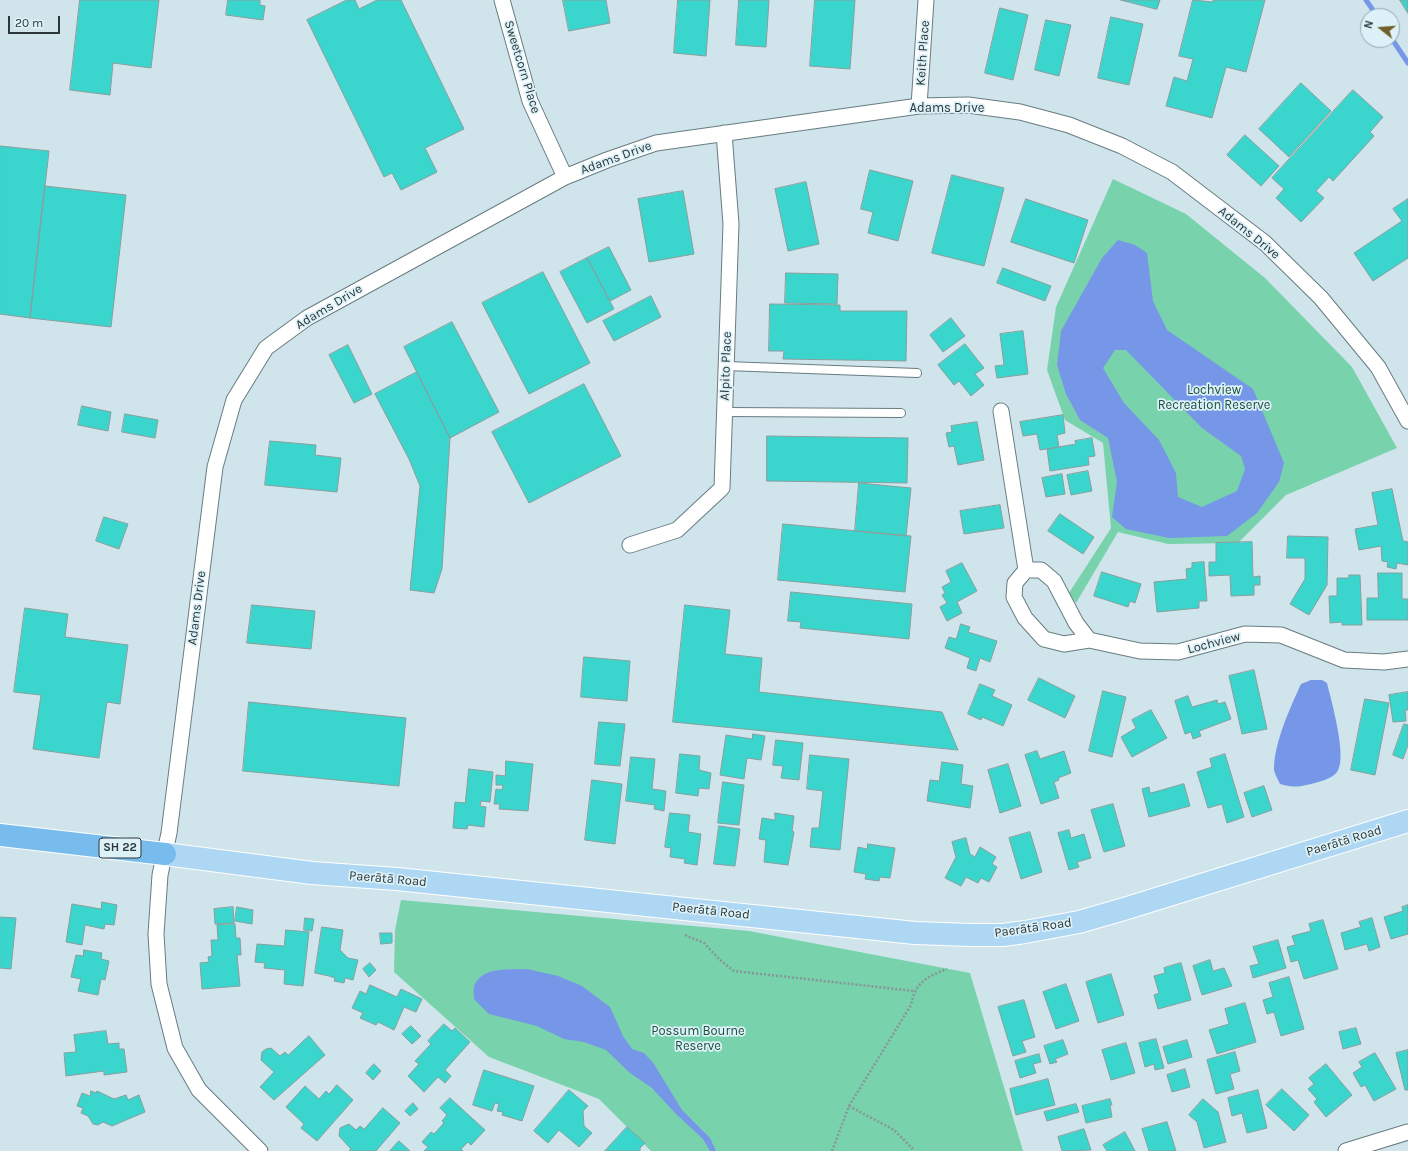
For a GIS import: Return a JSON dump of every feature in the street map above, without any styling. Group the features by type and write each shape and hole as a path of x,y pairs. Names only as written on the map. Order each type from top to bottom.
{"highway":[{"name":"Paerātā Road","path":"0,835 165,854"}],"main road":[{"name":"Paerātā Road","path":"165,854 312,873 397,879 914,932 1003,935 1053,927 1109,913 1408,821"}],"street":[{"name":"Sweetcorn Place","path":"502,0 530,101 565,177"},
{"name":"Keith Place","path":"919,106 926,0"},
{"name":"Adams Drive","path":"260,1151 199,1090 175,1048 159,984 156,934 160,875 169,833 215,467 234,400 266,348 307,318 565,177 607,160 656,143 919,106 968,106 1020,112 1069,125 1122,146 1172,172 1264,243 1321,298 1378,367 1408,420"},
{"name":"Alpito Place","path":"630,545 677,530 722,488 731,224 724,133"},
{"path":"1001,411 1026,570 1041,570 1054,581 1076,623 1089,640"},
{"name":"Lochview","path":"1026,570 1015,583 1014,597 1025,618 1044,639 1064,644 1089,640 1140,651 1178,652 1245,634 1281,634 1344,660 1384,662 1408,659"},
{"path":"1346,1151 1408,1132"}],"lane":[{"path":"726,366 917,373"},
{"path":"725,412 901,413"}],"path":[{"path":"685,935 704,942 720,960 734,971 914,991"},
{"path":"832,1151 849,1106 911,1005 914,991 929,976 946,969"},
{"path":"849,1106 894,1130 913,1148"}],"green space":[{"name":"Lochview Recreation Reserve","path":"1113,179 1186,214 1265,278 1352,367 1397,448 1286,495 1238,543 1168,544 1118,532 1076,603 1069,593 1111,528 1103,443 1065,420 1047,370 1056,307"},
{"name":"Possum Bourne Reserve","path":"401,900 749,931 970,973 1023,1151 651,1151 599,1099 489,1057 394,972 395,930"}],"water":[{"path":"1118,240 1135,245 1147,253 1153,301 1167,330 1253,389 1284,463 1279,482 1257,513 1227,536 1169,538 1126,529 1112,517 1117,482 1108,438 1080,420 1066,394 1057,365 1061,331 1102,258","holes":["1115,350 1126,350 1202,428 1241,456 1245,469 1237,491 1202,507 1178,497 1176,473 1159,440 1124,403 1103,368"]},
{"path":"1311,680 1322,680 1327,683 1338,729 1341,755 1340,765 1335,774 1330,778 1321,781 1298,786 1280,784 1274,769 1277,746 1288,714 1301,684"},
{"path":"506,969 527,969 558,976 582,986 610,1007 623,1036 632,1049 644,1053 654,1064 682,1110 710,1138 716,1151 710,1151 703,1139 676,1114 652,1088 630,1073 606,1050 584,1042 564,1039 537,1026 489,1014 474,999 475,984 479,978 485,974"}],"building":[{"path":"80,0 159,0 151,68 113,63 110,95 70,90"},
{"path":"228,0 260,0 260,5 265,6 263,20 226,15"},
{"path":"347,0 355,0 359,9 377,0 401,0 464,129 425,148 437,172 401,190 392,173 384,177 307,20"},
{"path":"563,0 606,0 610,23 569,31"},
{"path":"678,0 710,0 706,56 674,53"},
{"path":"739,0 769,0 766,47 736,45"},
{"path":"815,0 855,0 850,69 810,66"},
{"path":"1121,0 1160,0 1157,9"},
{"path":"1193,0 1213,2 1213,0 1265,0 1246,72 1226,67 1212,118 1166,106 1174,77 1187,81 1193,59 1179,56"},
{"path":"1400,0 1408,0 1408,13"},
{"path":"1000,8 1028,15 1013,80 985,73"},
{"path":"1111,17 1143,24 1129,85 1098,78"},
{"path":"1046,20 1071,25 1059,76 1035,70"},
{"path":"1301,83 1331,111 1289,157 1259,129"},
{"path":"1353,90 1383,117 1370,132 1374,136 1333,181 1329,177 1316,191 1324,198 1301,222 1276,198 1284,189 1272,178"},
{"path":"1245,135 1279,166 1261,186 1227,155"},
{"path":"0,146 49,151 30,318 0,314"},
{"path":"870,170 913,181 898,241 868,233 873,212 861,209"},
{"path":"952,175 1004,188 984,266 932,253"},
{"path":"806,182 819,244 788,251 775,189"},
{"path":"45,186 126,195 111,327 30,318"},
{"path":"683,191 694,254 649,262 638,199"},
{"path":"1026,199 1088,220 1074,263 1011,242"},
{"path":"1408,199 1408,258 1373,281 1354,253 1402,221 1393,209"},
{"path":"609,247 631,290 610,301 587,258"},
{"path":"587,258 614,309 587,323 560,272"},
{"path":"1003,268 1051,286 1045,301 997,283"},
{"path":"543,272 590,363 529,394 482,303"},
{"path":"786,273 838,274 837,304 785,303"},
{"path":"651,296 661,317 614,341 603,321"},
{"path":"770,304 840,305 840,311 907,311 906,361 783,359 784,351 769,351"},
{"path":"951,318 965,336 943,352 930,335"},
{"path":"452,322 499,412 450,438 404,347"},
{"path":"1023,331 1028,374 997,378 995,366 1004,365 1000,334"},
{"path":"965,344 984,368 975,374 984,385 971,396 959,381 954,385 938,365"},
{"path":"348,345 372,394 354,403 329,355"},
{"path":"417,372 450,438 442,569 434,593 410,590 420,486 409,459 375,394"},
{"path":"584,384 621,456 529,503 492,432"},
{"path":"82,406 111,412 108,431 78,425"},
{"path":"125,414 158,420 155,438 122,432"},
{"path":"1063,415 1065,433 1057,435 1059,447 1040,450 1037,434 1023,436 1020,422"},
{"path":"977,422 984,460 958,465 954,446 949,447 946,433 952,432 951,426"},
{"path":"767,436 908,438 907,483 767,481"},
{"path":"1092,438 1095,456 1088,457 1089,465 1050,471 1047,449 1076,444 1075,441"},
{"path":"270,441 316,445 315,455 341,458 337,492 265,485"},
{"path":"1088,471 1092,491 1071,495 1067,475"},
{"path":"1062,474 1065,494 1046,497 1042,478"},
{"path":"859,483 911,488 906,536 855,531"},
{"path":"1392,489 1403,541 1408,542 1408,565 1397,563 1396,569 1387,567 1388,562 1382,561 1381,546 1359,550 1355,529 1378,525 1372,493"},
{"path":"1000,505 1004,528 964,534 960,511"},
{"path":"1060,514 1094,537 1083,554 1048,531"},
{"path":"104,517 128,524 119,549 96,541"},
{"path":"783,524 911,536 905,592 778,580"},
{"path":"1288,536 1328,537 1327,585 1309,615 1290,604 1305,579 1305,558 1287,558"},
{"path":"1252,542 1253,577 1260,576 1260,585 1254,585 1254,595 1231,596 1230,575 1209,576 1209,562 1216,562 1216,543"},
{"path":"1204,562 1207,601 1199,601 1199,608 1157,612 1154,582 1187,579 1186,569 1192,568 1192,563"},
{"path":"962,563 977,591 957,602 962,613 947,621 940,607 947,603 942,595 945,593 942,587 951,582 946,571"},
{"path":"1102,572 1141,584 1135,603 1130,601 1128,607 1094,596"},
{"path":"1378,573 1402,573 1402,599 1408,599 1408,620 1367,620 1367,598 1378,598"},
{"path":"1349,575 1360,575 1362,625 1342,625 1342,622 1330,623 1329,596 1337,596 1337,578 1349,578"},
{"path":"791,592 912,604 909,639 800,628 801,622 788,621"},
{"path":"252,605 315,611 311,649 247,643"},
{"path":"685,605 730,610 725,654 762,658 759,692 942,712 958,750 673,722"},
{"path":"25,608 68,614 65,637 128,645 120,704 107,702 99,758 33,749 41,695 14,692"},
{"path":"961,624 970,627 968,632 997,641 990,662 980,658 976,671 967,668 970,658 945,648 949,637 956,639"},
{"path":"584,657 630,661 627,701 581,697"},
{"path":"1254,670 1267,729 1242,734 1229,676"},
{"path":"1039,678 1075,696 1065,718 1028,700"},
{"path":"980,684 995,690 992,696 1012,705 1003,726 982,717 981,720 968,714"},
{"path":"1103,691 1126,697 1112,757 1089,751"},
{"path":"1408,692 1408,710 1405,710 1406,721 1393,722 1389,695"},
{"path":"1188,696 1192,707 1217,700 1218,704 1225,702 1231,719 1199,731 1201,736 1193,739 1191,732 1185,734 1175,701"},
{"path":"1365,699 1389,703 1375,775 1351,770"},
{"path":"249,702 406,718 399,786 243,771"},
{"path":"1151,710 1167,738 1132,757 1121,737 1136,728 1132,720"},
{"path":"599,722 625,724 620,766 595,764"},
{"path":"1404,724 1408,725 1408,745 1403,759 1393,755"},
{"path":"753,734 765,736 761,760 747,758 744,779 720,775 726,735 752,739"},
{"path":"776,740 803,743 799,780 781,778 783,766 773,765"},
{"path":"1037,751 1040,759 1064,751 1071,773 1058,778 1059,780 1054,782 1059,798 1041,804 1025,755"},
{"path":"680,754 700,756 699,770 711,773 709,789 699,788 698,796 676,793"},
{"path":"1225,754 1244,817 1227,823 1222,804 1208,808 1197,772 1212,767 1210,759"},
{"path":"810,755 849,759 840,850 810,847 812,828 819,828 823,791 807,789"},
{"path":"631,757 655,759 652,789 666,791 664,811 654,809 655,805 626,801"},
{"path":"506,761 533,764 528,811 499,809 500,804 494,804 496,789 502,790 503,785 496,785 496,775 505,776"},
{"path":"942,762 963,765 961,784 973,786 970,808 927,801 930,780 939,781"},
{"path":"1008,764 1021,806 1000,813 988,770"},
{"path":"469,769 493,772 490,802 481,801 480,806 486,807 484,827 468,825 467,829 453,828 455,802 465,803"},
{"path":"592,780 622,784 615,844 585,840"},
{"path":"723,782 744,785 739,825 718,823"},
{"path":"1184,784 1190,806 1149,817 1142,789 1149,787 1150,793"},
{"path":"1264,786 1272,810 1252,817 1244,793"},
{"path":"1113,804 1125,846 1104,852 1091,810"},
{"path":"670,813 690,815 688,832 701,834 697,865 684,863 685,859 670,857 671,848 665,847"},
{"path":"775,813 794,816 792,831 794,832 788,865 764,862 766,840 759,839 762,818 775,820"},
{"path":"719,826 740,829 735,866 714,864"},
{"path":"1069,830 1071,838 1084,834 1091,858 1077,862 1079,867 1069,870 1058,833"},
{"path":"1030,832 1042,872 1021,879 1009,838"},
{"path":"966,838 970,854 975,857 980,847 996,857 992,864 997,867 989,882 981,878 978,883 966,877 961,886 945,878 956,857 952,842"},
{"path":"868,844 895,848 890,878 880,877 879,881 865,879 866,874 854,872 858,847 867,849"},
{"path":"102,902 117,905 114,925 105,924 104,929 85,925 82,945 66,942 72,904 101,909"},
{"path":"1408,905 1408,934 1391,939 1384,917 1403,911 1402,907"},
{"path":"233,907 234,923 215,924 214,909"},
{"path":"237,907 253,910 252,924 235,921"},
{"path":"0,917 16,918 11,969 0,968"},
{"path":"305,918 314,919 312,931 304,930"},
{"path":"1372,918 1380,947 1369,951 1367,944 1345,950 1341,933 1361,927 1359,922"},
{"path":"1323,920 1338,969 1304,979 1298,960 1291,962 1287,947 1295,945 1292,936 1311,931 1309,924"},
{"path":"235,924 236,938 240,938 241,955 237,955 240,986 202,989 200,963 209,962 208,957 212,956 211,940 218,940 217,925"},
{"path":"322,927 343,930 340,950 348,958 358,960 353,980 345,978 344,983 334,981 335,978 315,973"},
{"path":"286,930 309,932 303,986 284,984 285,970 264,968 265,963 255,962 257,944 284,946"},
{"path":"380,933 392,933 392,943 381,944"},
{"path":"1278,940 1286,968 1253,978 1250,966 1259,964 1253,947"},
{"path":"84,950 102,953 101,959 109,961 105,980 101,979 98,995 78,991 81,979 71,977 76,955 83,956"},
{"path":"1210,960 1213,971 1224,968 1232,986 1202,995 1193,966"},
{"path":"370,963 376,970 369,977 363,969"},
{"path":"1181,963 1191,1000 1158,1009 1154,995 1159,993 1154,976 1165,973 1164,968"},
{"path":"1111,974 1124,1015 1098,1023 1086,982"},
{"path":"1289,977 1304,1029 1281,1036 1274,1012 1267,1014 1263,1000 1273,997 1269,983"},
{"path":"1066,984 1079,1021 1056,1029 1043,992"},
{"path":"370,985 397,997 401,989 422,999 416,1012 404,1007 394,1030 378,1022 376,1025 360,1018 363,1013 352,1008 360,991 366,994"},
{"path":"1024,1000 1035,1037 1022,1041 1026,1052 1013,1056 998,1007"},
{"path":"1245,1003 1256,1042 1217,1054 1209,1030 1229,1024 1225,1009"},
{"path":"444,1024 452,1031 455,1028 470,1042 445,1070 451,1076 445,1083 438,1077 424,1092 408,1076 419,1064 415,1061 431,1044 428,1041"},
{"path":"411,1026 421,1036 412,1044 402,1034"},
{"path":"1356,1028 1361,1044 1343,1049 1339,1032"},
{"path":"106,1031 108,1044 119,1043 119,1049 124,1049 127,1072 104,1075 104,1071 66,1076 64,1053 76,1052 74,1035"},
{"path":"309,1036 325,1055 274,1100 260,1087 274,1072 261,1060 262,1052 271,1048 280,1056 285,1052 288,1055"},
{"path":"1156,1039 1164,1068 1155,1070 1154,1064 1145,1067 1139,1043"},
{"path":"1063,1040 1068,1054 1055,1059 1057,1062 1050,1064 1044,1046"},
{"path":"1187,1040 1192,1057 1168,1064 1163,1047"},
{"path":"1126,1043 1135,1073 1111,1080 1102,1050"},
{"path":"1408,1050 1408,1090 1405,1090 1396,1053"},
{"path":"1235,1052 1240,1071 1230,1074 1234,1089 1216,1094 1207,1060"},
{"path":"1375,1053 1396,1089 1374,1101 1365,1085 1361,1087 1353,1073 1362,1067 1359,1062"},
{"path":"1039,1054 1041,1062 1033,1064 1036,1073 1020,1078 1015,1061"},
{"path":"374,1064 381,1071 373,1080 366,1073"},
{"path":"1326,1064 1352,1095 1326,1117 1314,1102 1317,1099 1308,1089 1314,1084 1309,1078"},
{"path":"1185,1069 1190,1087 1172,1092 1167,1075"},
{"path":"484,1070 534,1086 522,1121 502,1115 503,1112 497,1111 499,1104 495,1103 492,1111 473,1105"},
{"path":"1048,1079 1055,1105 1016,1115 1010,1089"},
{"path":"337,1085 353,1100 317,1141 301,1128 304,1124 286,1107 305,1086 319,1099 326,1091 329,1094"},
{"path":"1282,1089 1309,1115 1294,1131 1266,1105"},
{"path":"569,1090 588,1106 583,1111 584,1126 592,1133 579,1147 559,1130 548,1143 534,1131"},
{"path":"1258,1090 1267,1128 1247,1133 1242,1113 1232,1116 1228,1098"},
{"path":"91,1091 96,1093 97,1091 114,1099 126,1095 128,1100 139,1095 145,1112 112,1126 103,1122 98,1125 93,1124 88,1116 81,1113 83,1108 77,1106 82,1093 90,1096"},
{"path":"450,1098 485,1130 471,1145 468,1142 461,1149 463,1151 424,1151 428,1147 422,1142 431,1132 434,1134 444,1123 442,1121 447,1115 440,1108"},
{"path":"1110,1099 1112,1105 1110,1105 1112,1117 1086,1123 1082,1106"},
{"path":"1203,1099 1218,1112 1226,1142 1204,1148 1197,1122 1189,1115"},
{"path":"413,1103 418,1109 410,1116 405,1111"},
{"path":"1076,1104 1079,1112 1047,1121 1044,1112"},
{"path":"383,1108 400,1123 376,1151 349,1151 351,1149 339,1136 340,1128 349,1124 356,1130 360,1126 364,1129"},
{"path":"1167,1122 1176,1151 1149,1151 1142,1129"},
{"path":"627,1127 645,1143 640,1148 640,1151 605,1151"},
{"path":"1084,1129 1091,1150 1062,1151 1058,1137"},
{"path":"1125,1132 1135,1151 1107,1151 1103,1145"},
{"path":"399,1141 410,1151 390,1151"}],"waterway":[{"path":"1366,0 1372,8"},
{"path":"1398,48 1408,63"}]}
